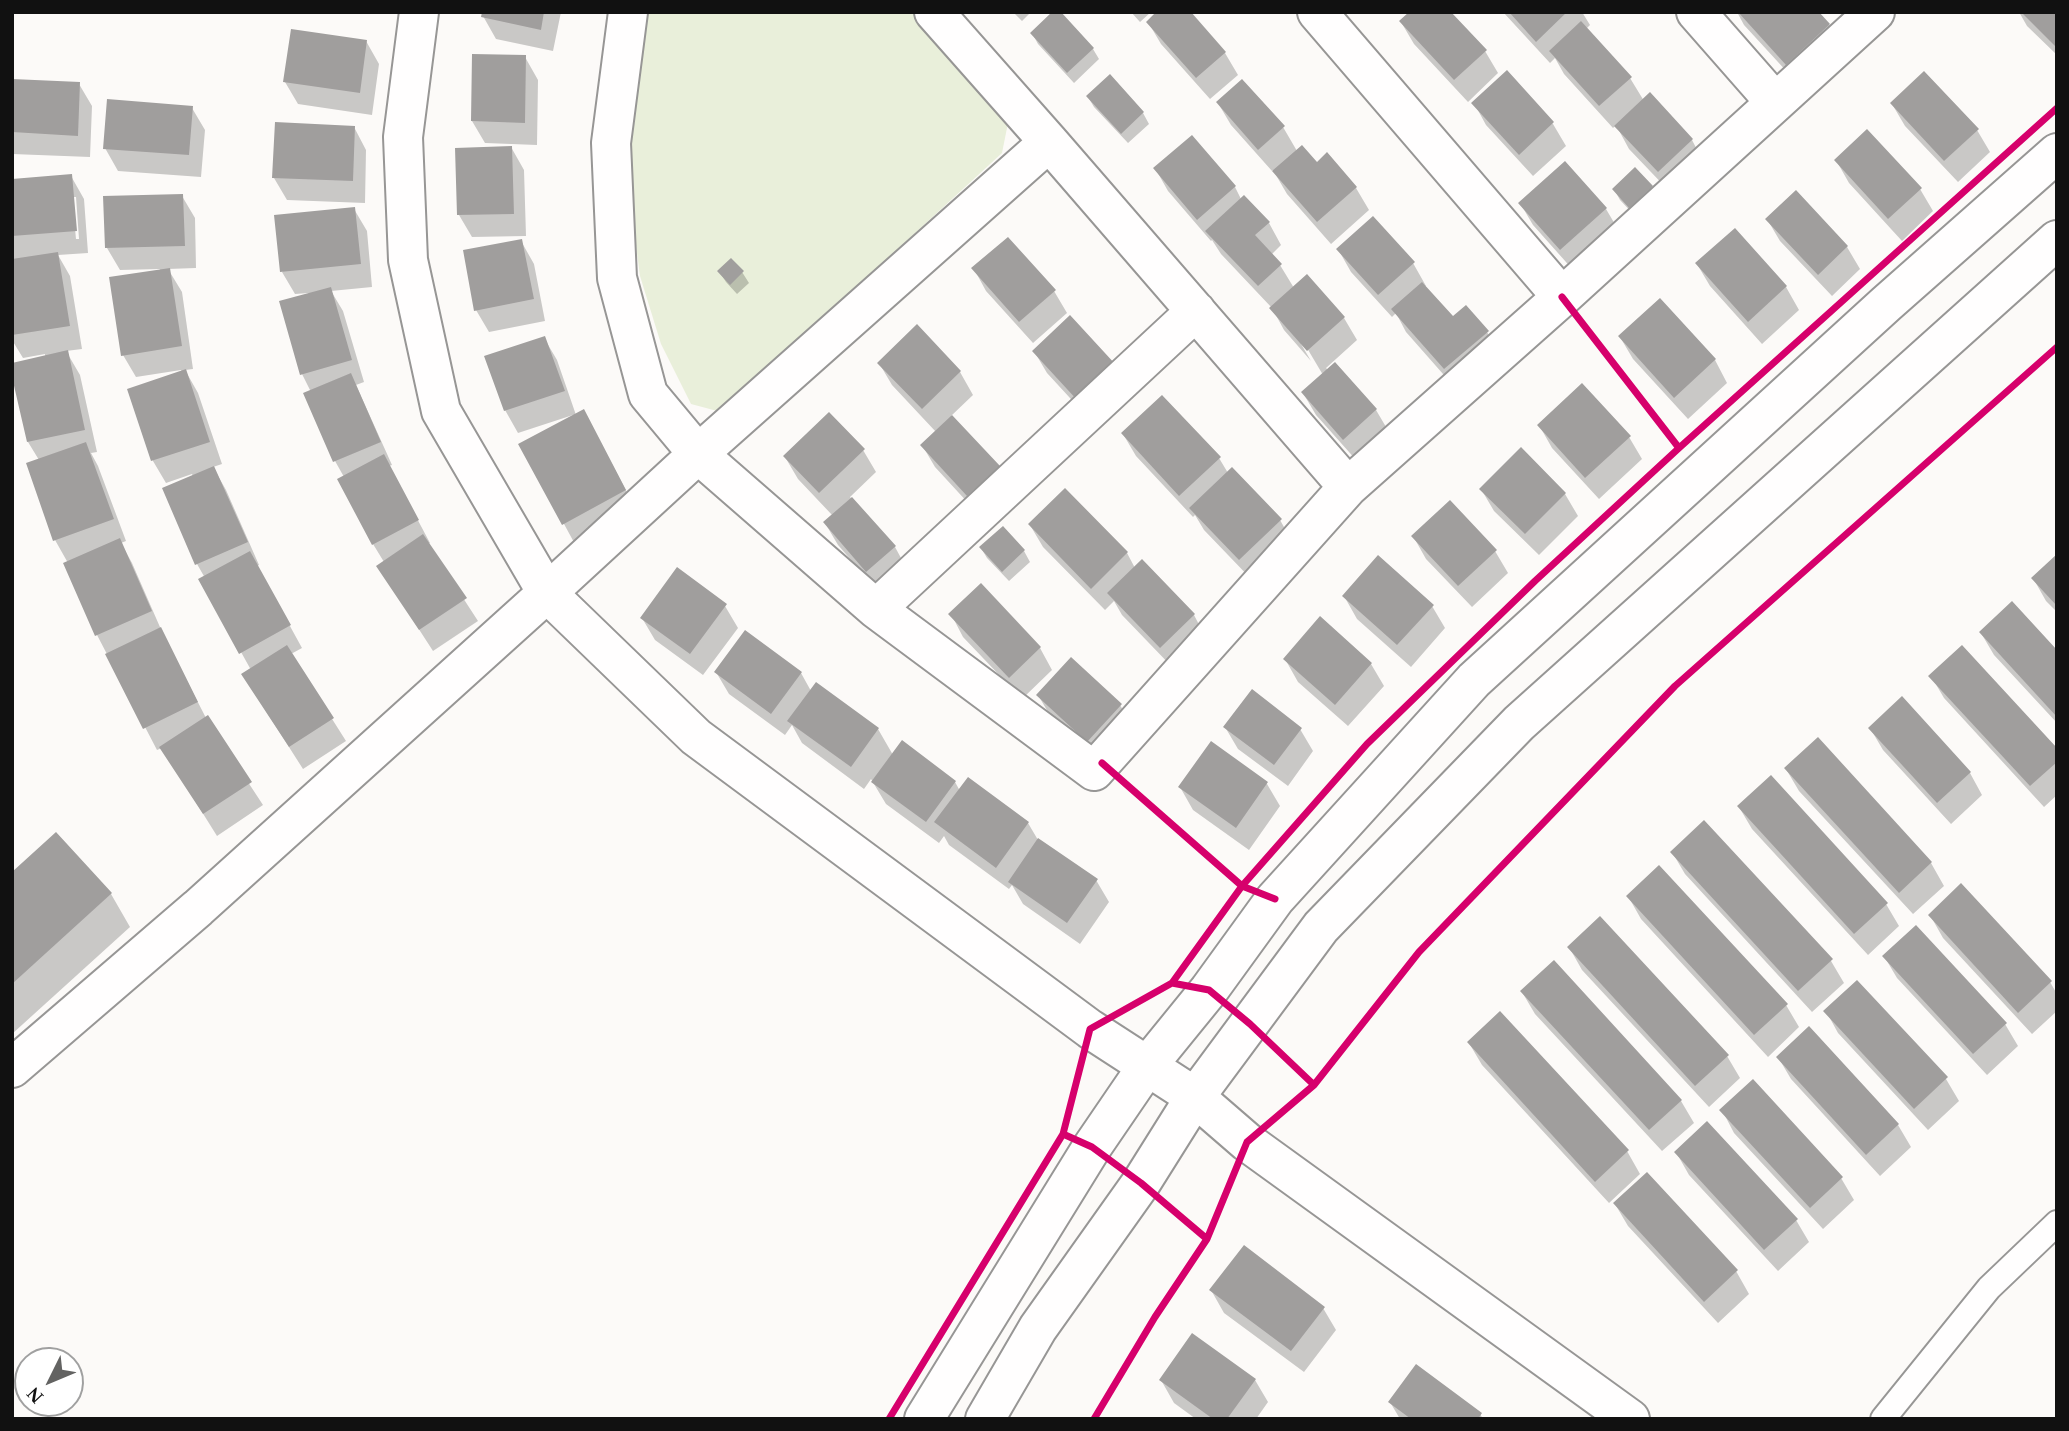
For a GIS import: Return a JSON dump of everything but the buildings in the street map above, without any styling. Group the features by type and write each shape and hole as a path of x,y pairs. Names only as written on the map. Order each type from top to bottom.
{"street":[{"path":"419,12 403,137 408,260 438,399 441,411 547,593 696,737 1090,1028 1195,1097 1247,1142 1630,1419"},
{"path":"628,12 611,142 617,278 648,394 698,454 876,609 1094,771 1348,487 1562,297 1875,12"},
{"path":"934,12 1348,487"},
{"path":"1317,12 1562,297"},
{"path":"1696,12 1774,102"},
{"path":"12,1068 198,908 698,454 1049,142"},
{"path":"924,1419 1093,1147 1148,1065 1209,990 1275,899 1474,680 1886,304 2057,153"},
{"path":"985,1419 1038,1328 1141,1183 1195,1097 1321,927 1519,723 2057,240"},
{"path":"876,609 1196,311"}],"lane":[{"path":"1883,1419 1989,1288 2057,1223"}],"green space":[{"path":"648,12 913,12 1008,123 1002,153 721,412 691,404 661,344 640,276 630,200 628,123"}],"cycle path":[{"path":"889,1419 1063,1134 1090,1029 1172,983 1242,886 1367,744 1535,581 1679,448 2057,108"},
{"path":"1562,297 1679,448"},
{"path":"1094,1419 1155,1317 1207,1239 1247,1142 1314,1085 1419,952 1675,686 2057,347"},
{"path":"1102,763 1242,886 1275,899"},
{"path":"1172,983 1209,990 1250,1024 1314,1085"},
{"path":"1063,1134 1092,1147 1141,1183 1207,1239"}]}
